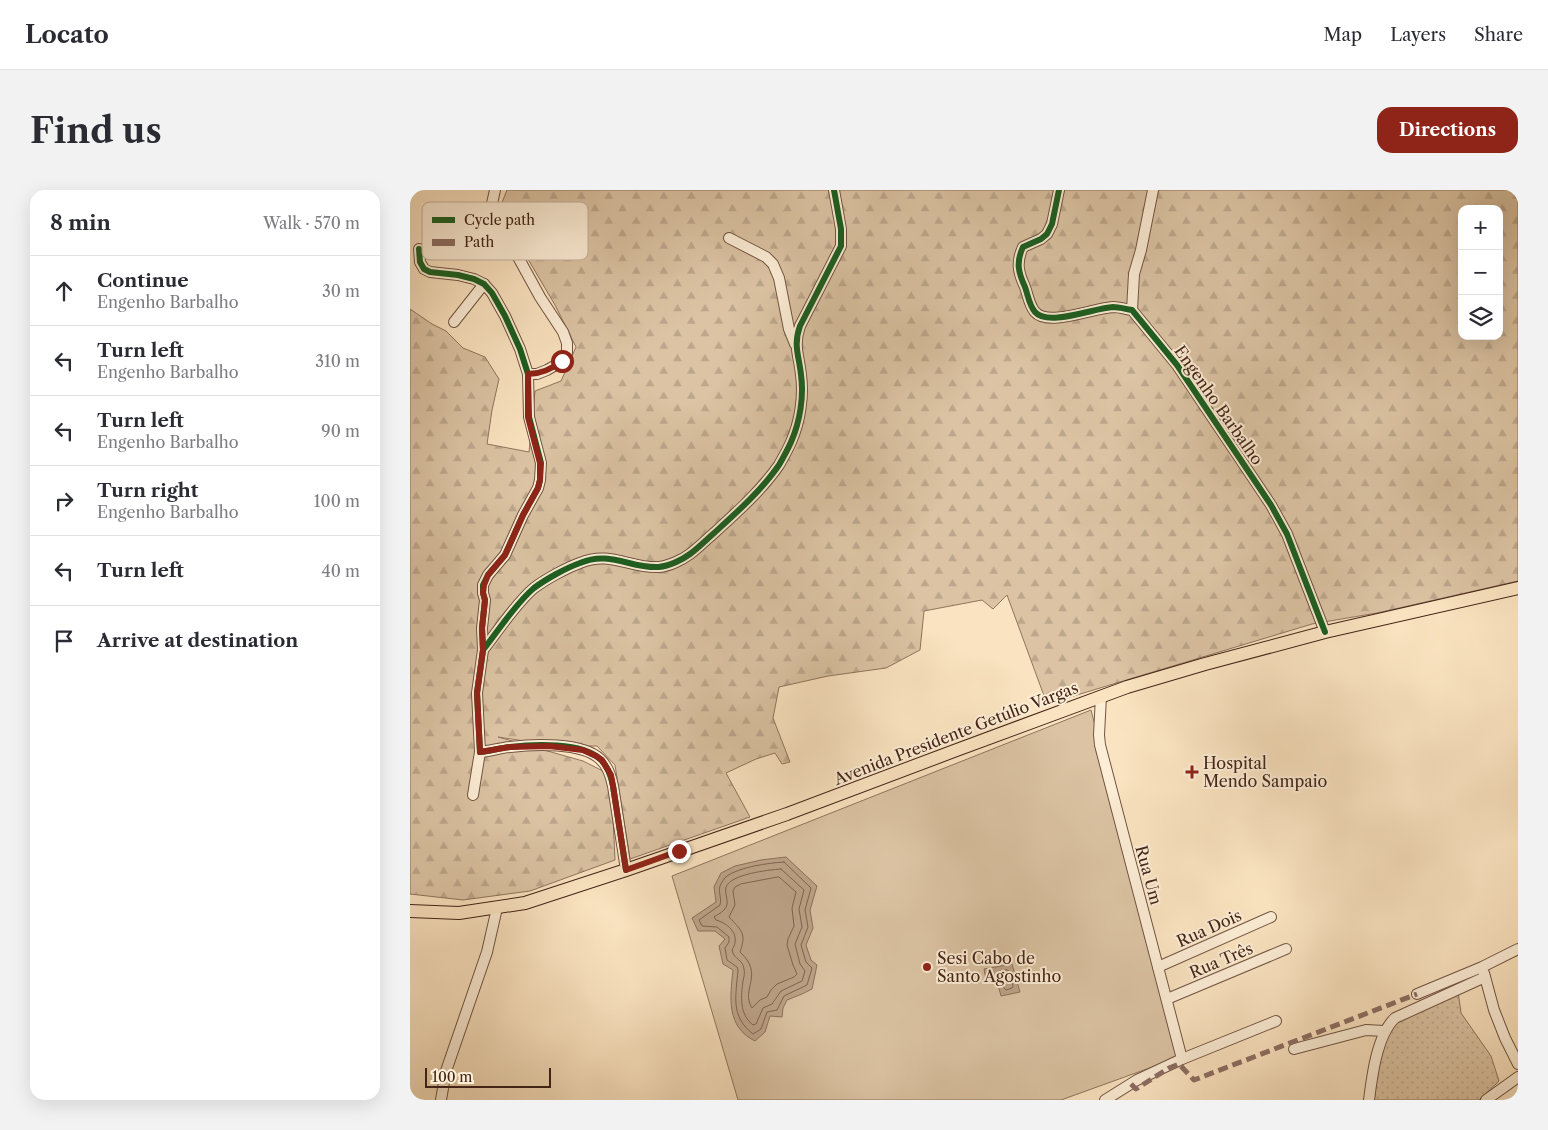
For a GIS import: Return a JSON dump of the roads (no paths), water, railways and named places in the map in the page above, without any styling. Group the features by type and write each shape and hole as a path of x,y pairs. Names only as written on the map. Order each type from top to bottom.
{"main road":[{"name":"Avenida Presidente Getúlio Vargas","path":"410,911 459,913 525,903 787,814 1101,696 1205,664 1326,632 1518,588"}],"street":[{"path":"483,650 533,589 581,562 598,558 613,559 650,567 664,566 689,555 738,511 779,464 792,441 802,396 796,338 800,326 841,246 841,229 834,190"},
{"path":"1059,190 1050,228 1044,237 1023,247 1018,261 1018,270 1032,307 1036,314 1042,317 1077,315 1113,307 1132,310 1134,274 1142,250 1153,190"},
{"path":"729,238 766,257 774,264 779,278 787,320 796,345"},
{"path":"419,248 420,262 424,269 430,272 474,279 484,284 492,293 505,316 520,349 528,374 528,417 540,463 538,488 523,515 505,555 484,582 483,650 477,693 480,752 473,794"},
{"path":"520,260 540,297 563,332 567,343 567,353 562,361 548,370 537,374 528,374"},
{"path":"454,322 484,284"},
{"name":"Engenho Barbalho","path":"1132,310 1177,365 1272,506 1287,534 1326,632"},
{"name":"Rua Um","path":"1101,696 1098,735 1100,745 1182,1060"},
{"path":"480,752 510,747 549,746 583,750 602,760 611,775 626,870"},
{"path":"441,1100 446,1071 487,952 497,908"},
{"name":"Rua Dois","path":"1158,967 1271,917"},
{"name":"Rua Três","path":"1167,999 1286,949"},
{"path":"1368,1100 1384,1032 1395,1018 1483,972 1518,949"},
{"path":"1417,994 1483,972"},
{"path":"1483,972 1494,1010 1518,1064"},
{"path":"1105,1100 1131,1084 1182,1060 1276,1021"},
{"path":"1294,1049 1366,1030 1384,1032"},
{"path":"1486,1100 1518,1077"}],"water":[{"path":"786,857 817,886 810,910 813,928 806,945 811,960 817,965 812,989 787,1000 783,1008 782,1017 770,1016 765,1032 755,1041 739,1028 732,1010 733,970 723,964 719,946 725,939 715,931 698,931 692,918 716,902 714,887 721,873 735,866"},
{"path":"1012,964 1020,992 1001,996 997,981 986,980 984,969"}],"place":[{"name":"Hospital Mendo Sampaio","path":"1192,772"},
{"name":"Sesi Cabo de Santo Agostinho","path":"927,967"}]}
